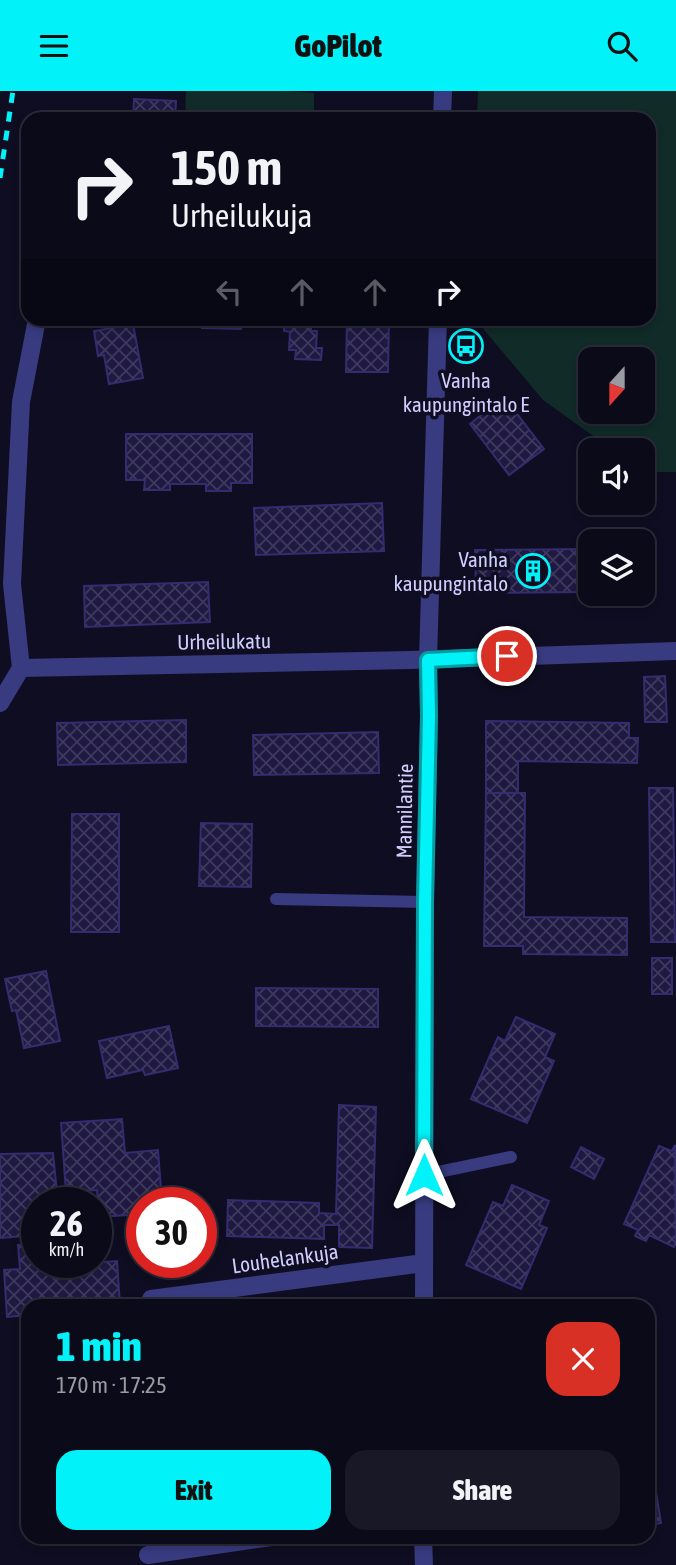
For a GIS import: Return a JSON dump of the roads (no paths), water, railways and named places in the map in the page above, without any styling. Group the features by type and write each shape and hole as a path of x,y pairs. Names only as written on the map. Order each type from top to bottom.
{"street":[{"path":"442,112 443,91"},
{"path":"0,703 21,667 12,571 21,402 36,326"},
{"name":"Mannilantie","path":"424,1299 428,660 439,326"},
{"name":"Urheilukatu","path":"21,667 428,660 676,651"},
{"name":"Louhelankuja","path":"151,1299 424,1263"},
{"path":"148,1555 223,1544"},
{"path":"423,1544 424,1565"}],"lane":[{"path":"276,899 425,902"},
{"path":"424,1175 512,1157"}],"railway":[{"path":"0,178 13,91"}],"place":[{"name":"Vanha kaupungintalo E","path":"466,346"},
{"name":"Vanha kaupungintalo","path":"533,571"}]}
